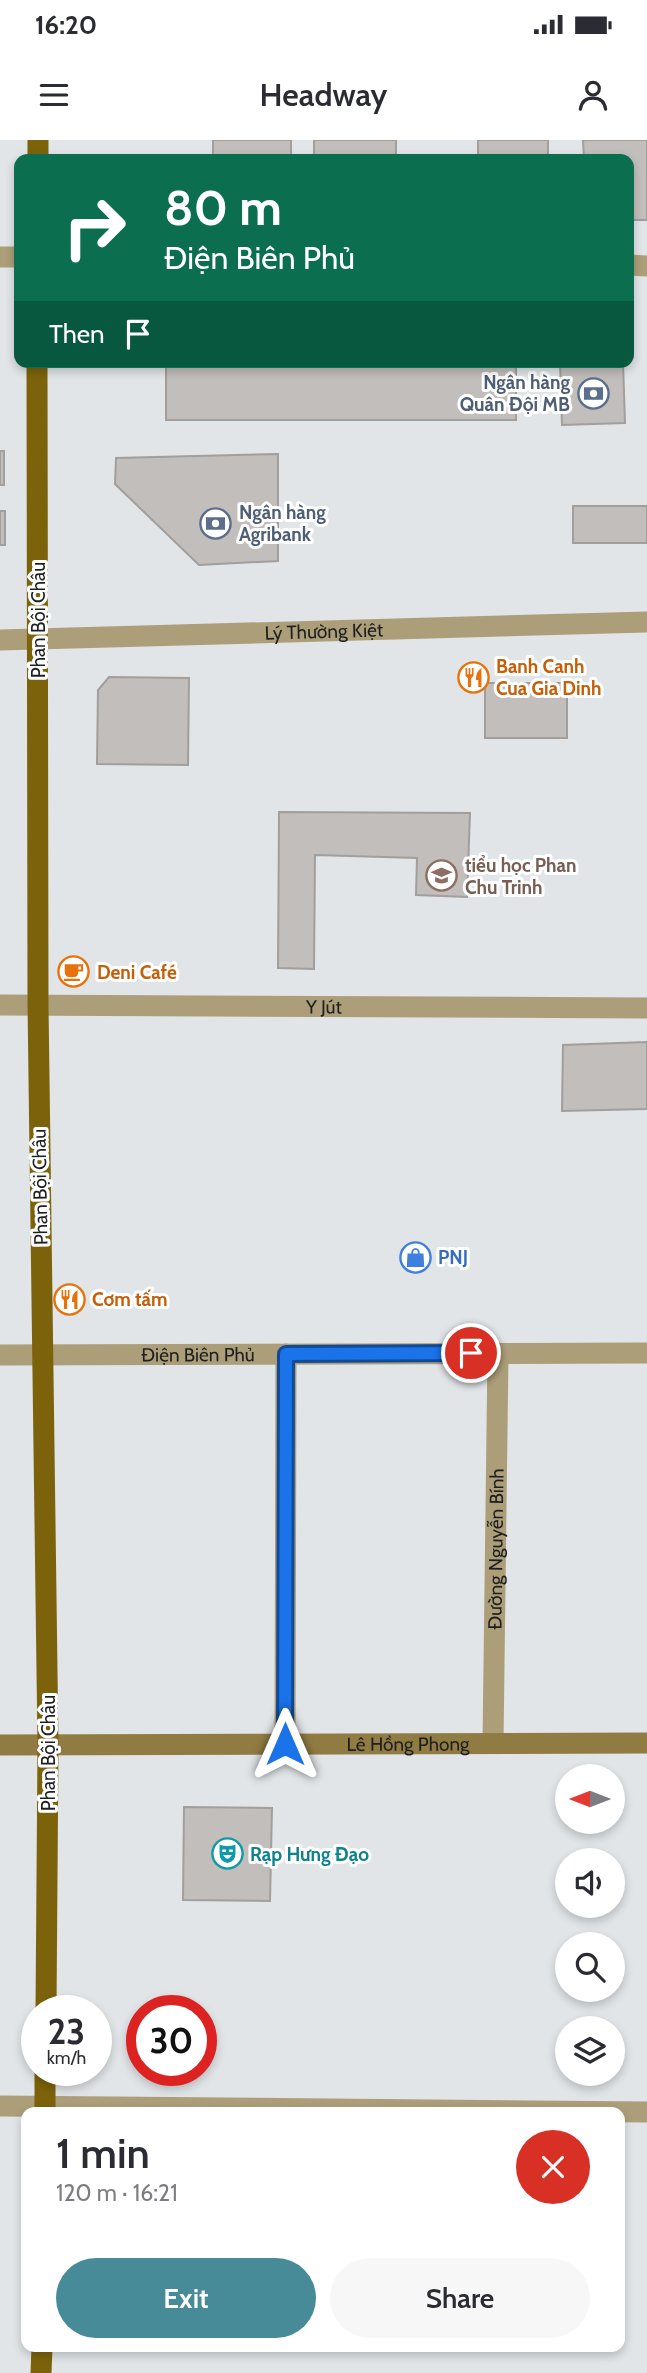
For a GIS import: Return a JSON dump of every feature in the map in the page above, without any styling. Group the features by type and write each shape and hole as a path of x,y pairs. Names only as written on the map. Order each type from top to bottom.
{"main road":[{"name":"Phan Bội Châu","path":"37,368 38,1004 48,1745 46,1995"},
{"path":"45,2086 45,2107"},
{"path":"41,2352 41,2373"}],"street":[{"name":"Lý Thường Kiệt","path":"0,640 647,622"},
{"name":"Y Jút","path":"0,1005 647,1008"},
{"name":"Đường Nguyễn Bính","path":"493,1742 498,1353"},
{"name":"Điện Biên Phủ","path":"0,1354 647,1353"},
{"path":"285,1744 286,1354"},
{"name":"Lê Hồng Phong","path":"0,1745 647,1742"},
{"path":"0,2106 21,2107"},
{"path":"625,2112 647,2112"}],"building":[{"path":"213,140 291,140 291,154 213,154"},
{"path":"314,140 396,140 396,154 314,154"},
{"path":"478,140 548,140 548,154 478,154"},
{"path":"583,140 647,140 647,220 634,220 634,154 584,154"},
{"path":"166,368 516,368 516,420 166,420"},
{"name":"Ngân hàng Quân Đội MB","path":"560,368 623,368 625,423 562,425"},
{"path":"0,451 4,451 4,485 0,485"},
{"name":"Ngân hàng Agribank","path":"278,454 278,561 199,565 115,484 116,458"},
{"path":"573,506 647,506 647,543 573,543"},
{"path":"0,511 5,511 5,545 0,545"},
{"path":"109,677 189,678 188,765 97,764 98,690"},
{"path":"485,683 567,683 567,738 485,738"},
{"name":"tiểu học Phan Chu Trinh","path":"279,812 470,813 467,897 416,895 417,858 315,855 314,969 278,968"},
{"path":"647,1042 647,1109 562,1111 563,1045"},
{"name":"Rạp Hưng Đạo","path":"184,1807 272,1808 270,1901 183,1900"}],"place":[{"name":"Ngân hàng Quân Đội MB","path":"593,393"},
{"name":"Ngân hàng Agribank","path":"216,523"},
{"name":"Banh Canh Cua Gia Dinh","path":"473,677"},
{"name":"tiểu học Phan Chu Trinh","path":"442,876"},
{"name":"Deni Café","path":"74,972"},
{"name":"PNJ","path":"415,1257"},
{"name":"Cơm tấm","path":"69,1299"},
{"name":"Rạp Hưng Đạo","path":"227,1854"}],"route":[{"path":"285,1744 286,1354 471,1353"}]}
